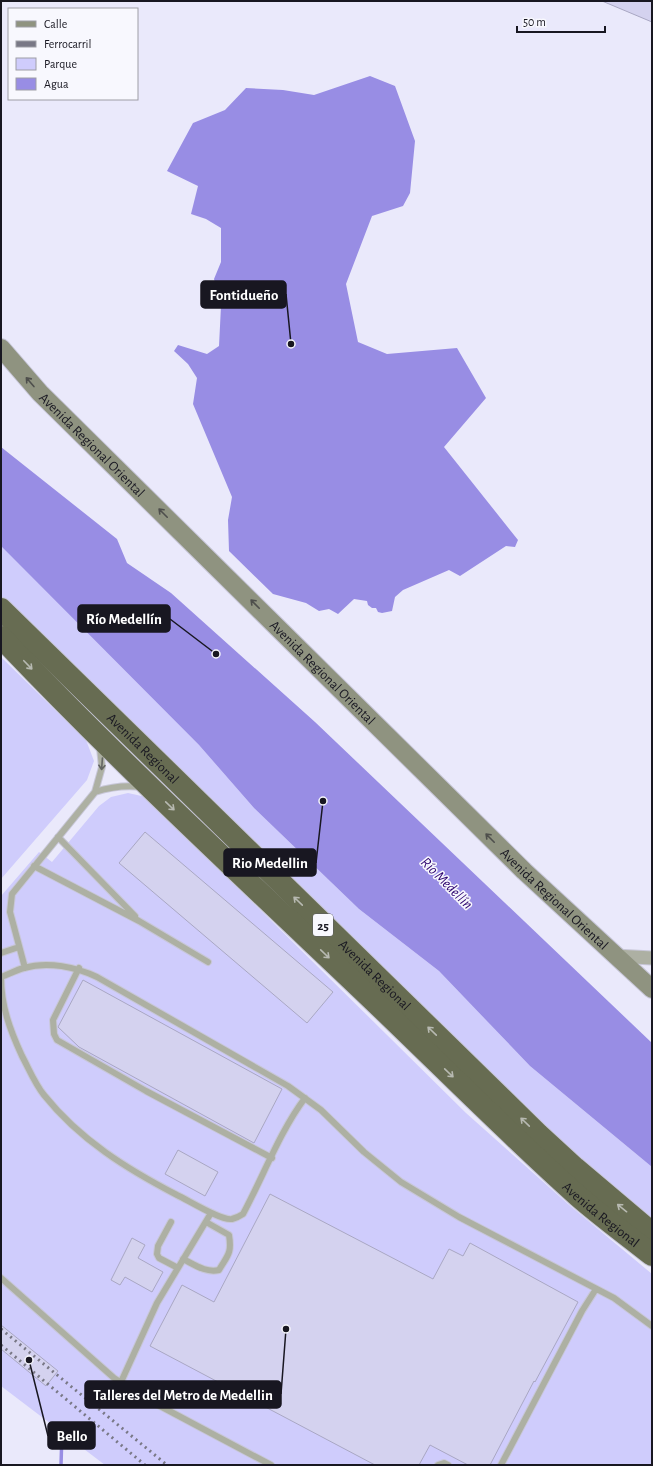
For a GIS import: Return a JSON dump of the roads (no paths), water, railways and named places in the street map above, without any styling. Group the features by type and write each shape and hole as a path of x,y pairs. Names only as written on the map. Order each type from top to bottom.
{"highway":[{"name":"Avenida Regional","path":"1,609 538,1134 575,1168 652,1233"},
{"name":"Avenida Regional","path":"1,637 97,736 403,1028 520,1143 580,1197 652,1255"}],"main road":[{"name":"Avenida Regional Oriental","path":"1,348 40,393 160,510 402,752 524,871 652,989"}],"street":[{"path":"615,956 652,958"}],"lane":[{"path":"25,968 10,912 12,894 95,792 103,758 97,736"},
{"path":"95,792 124,785 152,789"},
{"path":"58,837 139,921"},
{"path":"34,866 139,921 208,962"},
{"path":"1,953 20,947"},
{"path":"305,1098 243,1214 231,1219 211,1213 130,1170 89,1141 67,1121 44,1094 15,1042 5,1014 1,994 1,977 25,968 59,965 79,968 98,977 288,1086 305,1098 321,1110 364,1152 400,1182 459,1217 619,1302 652,1326"},
{"path":"79,968 53,1020 54,1034 58,1040 146,1091 272,1158"},
{"path":"121,1382 158,1303 211,1213"},
{"path":"171,1222 158,1246 157,1254 159,1258 178,1268"},
{"path":"183,1259 208,1271 219,1270 231,1249 229,1235 206,1222"},
{"path":"1,1278 121,1382 145,1398 271,1465"},
{"path":"501,1465 582,1312 596,1289"},
{"path":"438,1465 444,1463 448,1465"}],"water":[{"path":"370,76 395,86 415,141 410,193 403,206 372,216 346,284 358,342 387,354 457,348 486,398 444,447 518,540 515,547 506,546 460,576 449,570 403,590 395,597 392,611 382,613 378,612 376,608 372,608 368,605 367,601 354,599 338,614 329,609 319,611 306,603 273,594 229,551 228,520 232,497 193,404 197,378 188,364 174,351 178,345 207,354 219,346 221,306 214,279 221,262 221,228 206,219 191,214 198,186 167,171 193,123 225,110 246,88 283,90 314,95"},
{"path":"1,447 117,539 127,563 171,593 315,722 652,1043 652,1167 530,1066 439,971 359,909 254,808 199,745 1,546"}],"waterway":[{"path":"61,1465 62,1433"}],"railway":[{"path":"1,1329 167,1465"},
{"path":"1,1345 145,1465"}],"place":[{"name":"Fontidueño","path":"291,344"},
{"name":"Río Medellín","path":"216,654"},
{"name":"Rio Medellin","path":"323,801"},
{"name":"Talleres del Metro de Medellin","path":"286,1329"},
{"name":"Bello","path":"29,1360"}]}
